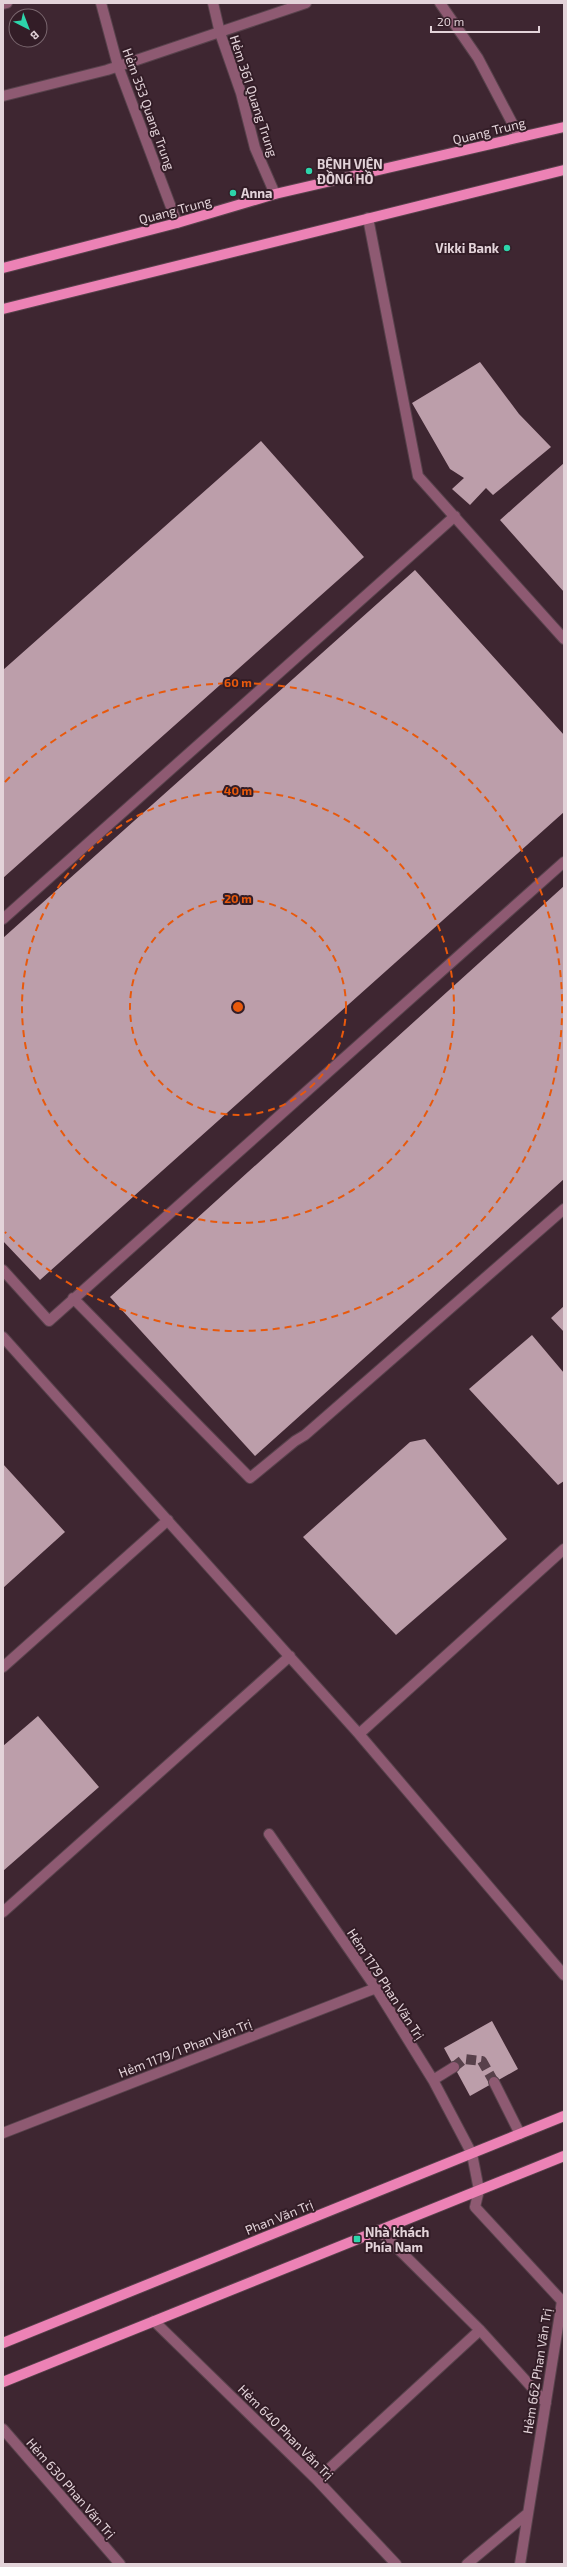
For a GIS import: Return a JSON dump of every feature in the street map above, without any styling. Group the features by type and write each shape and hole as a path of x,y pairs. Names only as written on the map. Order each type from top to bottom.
{"main road":[{"name":"Quang Trung","path":"3,268 177,223 275,194 364,175 519,136 564,127"},
{"path":"3,309 564,170"},
{"name":"Phan Văn Trị","path":"3,2343 564,2116"},
{"path":"3,2382 564,2156"}],"street":[{"path":"3,4 7,3"},
{"name":"Hẻm 353 Quang Trung","path":"101,3 118,66 177,223"},
{"name":"Hẻm 361 Quang Trung","path":"213,3 220,33 241,93 255,148 275,194"},
{"path":"3,96 118,66 306,3"},
{"path":"440,3 478,58 519,136"},
{"path":"368,218 418,476 564,639"},
{"path":"3,919 454,516"},
{"path":"3,1270 49,1321 73,1298 564,862"},
{"path":"73,1298 250,1478 295,1441 305,1435 564,1209"},
{"path":"5,1342 168,1520 360,1734 564,1975"},
{"path":"3,1667 168,1520"},
{"path":"360,1734 564,1549"},
{"path":"3,1912 290,1656"},
{"name":"Hẻm 1179 Phan Văn Trị","path":"269,1834 376,1988 433,2080 472,2154 479,2190"},
{"name":"Hẻm 1179/1 Phan Văn Trị","path":"3,2133 376,1988"},
{"path":"433,2080 454,2067"},
{"path":"494,2082 520,2134"},
{"name":"Hẻm 662 Phan Văn Trị","path":"479,2190 475,2207 562,2301 520,2564"},
{"path":"379,2230 480,2330 546,2403"},
{"name":"Hẻm 640 Phan Văn Trị","path":"154,2321 317,2480 396,2564"},
{"path":"317,2480 480,2330"},
{"name":"Hẻm 630 Phan Văn Trị","path":"3,2429 120,2564"},
{"path":"467,2564 528,2513"}],"building":[{"path":"480,362 519,414 551,447 493,495 486,488 470,505 452,489 464,478 450,469 412,403"},
{"path":"261,441 364,557 3,878 3,670"},
{"path":"564,463 564,592 500,520"},
{"path":"415,570 564,735 564,812 40,1280 3,1241 3,938"},
{"path":"564,886 564,1179 255,1456 110,1297"},
{"path":"564,1306 564,1332 551,1318"},
{"path":"532,1335 564,1373 564,1481 558,1485 469,1389"},
{"path":"425,1439 507,1539 396,1635 303,1537 410,1442"},
{"path":"3,1464 65,1532 3,1588"},
{"path":"38,1716 99,1787 3,1871 3,1746"},
{"path":"492,2021 518,2069 470,2096 444,2048"}],"tunnel":[{"path":"454,2067 464,2059 482,2061 494,2082"}],"place":[{"name":"BỆNH VIỆN ĐỒNG HỒ","path":"309,171"},
{"name":"Anna","path":"233,193"},
{"name":"Vikki Bank","path":"507,248"},
{"name":"Nhà khách Phía Nam","path":"357,2239"}]}
